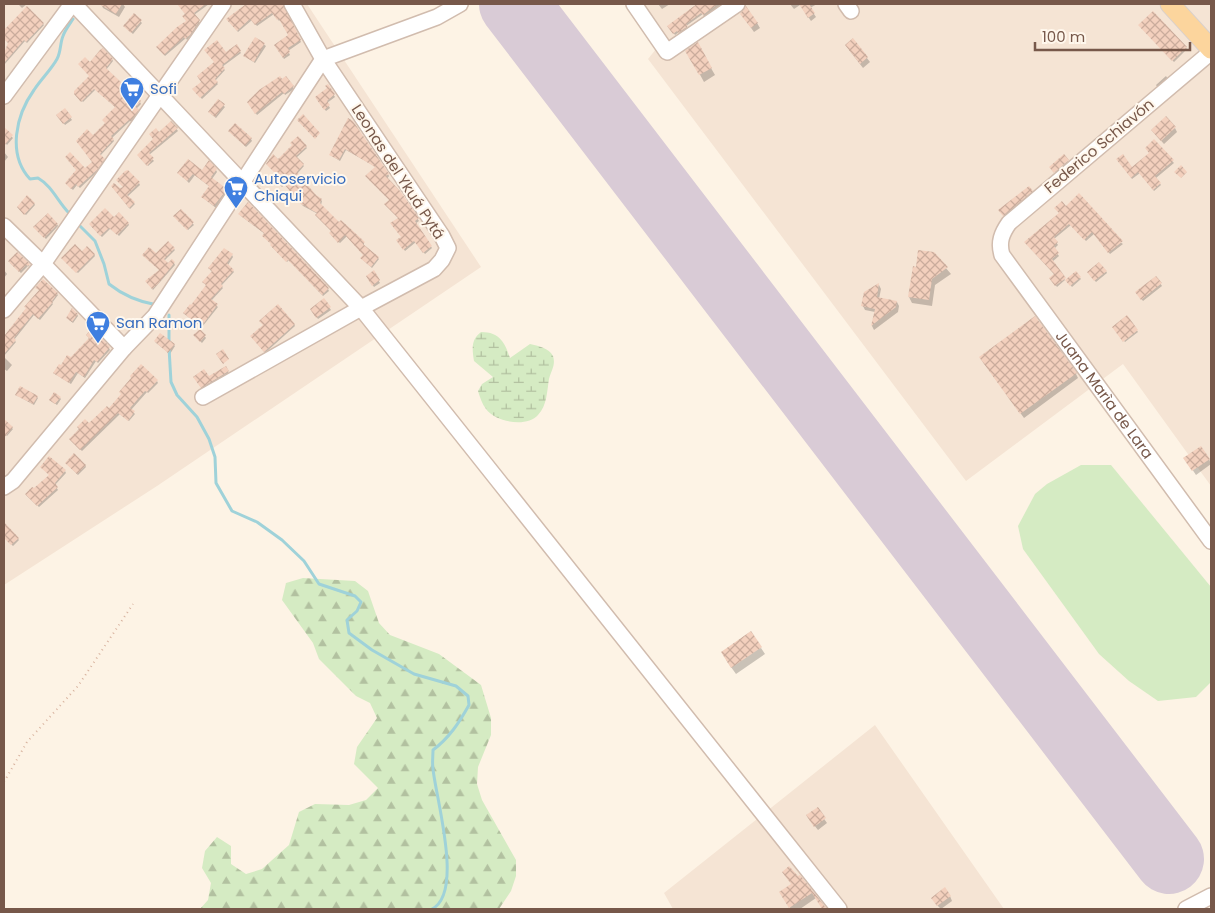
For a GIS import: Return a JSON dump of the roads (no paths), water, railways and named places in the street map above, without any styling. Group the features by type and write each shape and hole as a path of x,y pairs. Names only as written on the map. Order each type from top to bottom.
{"main road":[{"path":"1170,4 1211,50"}],"street":[{"path":"4,96 73,4 243,181 361,308 840,909"},
{"path":"4,310 43,264 223,4"},
{"name":"Leonas del Ykuá Pytá","path":"292,4 324,59 442,236 448,248 442,260 434,269 361,308"},
{"path":"4,487 13,481 124,348 155,316 324,59 437,17 460,4"},
{"path":"634,4 667,52 737,4"},
{"name":"Federico Schiavón","path":"1000,249 1003,231 1009,223 1211,50"},
{"path":"4,226 124,348"},
{"name":"Juana Marìa de Lara","path":"1000,249 1211,541"},
{"path":"203,397 361,308"},
{"path":"1186,909 1211,896"}],"waterway":[{"path":"69,213 43,181 38,178 30,179 18,158 16,146 19,123 23,111 37,86 57,59 64,34 73,19"},
{"path":"78,224 95,241 109,284 132,298 157,305"},
{"path":"169,315 169,342"},
{"path":"169,348 171,382 177,395 197,417 209,439 215,457 216,483 232,511 257,522 282,540 304,561 319,584 355,596 361,602 357,611 347,620 349,633 372,650 414,674 456,686 468,696 469,705 461,718 449,735 433,750 433,767 446,844 447,866 446,885 441,900 432,909"}],"place":[{"name":"Sofi","path":"132,110"},
{"name":"Autoservicio Chiqui","path":"236,209"},
{"name":"San Ramon","path":"98,344"}]}
